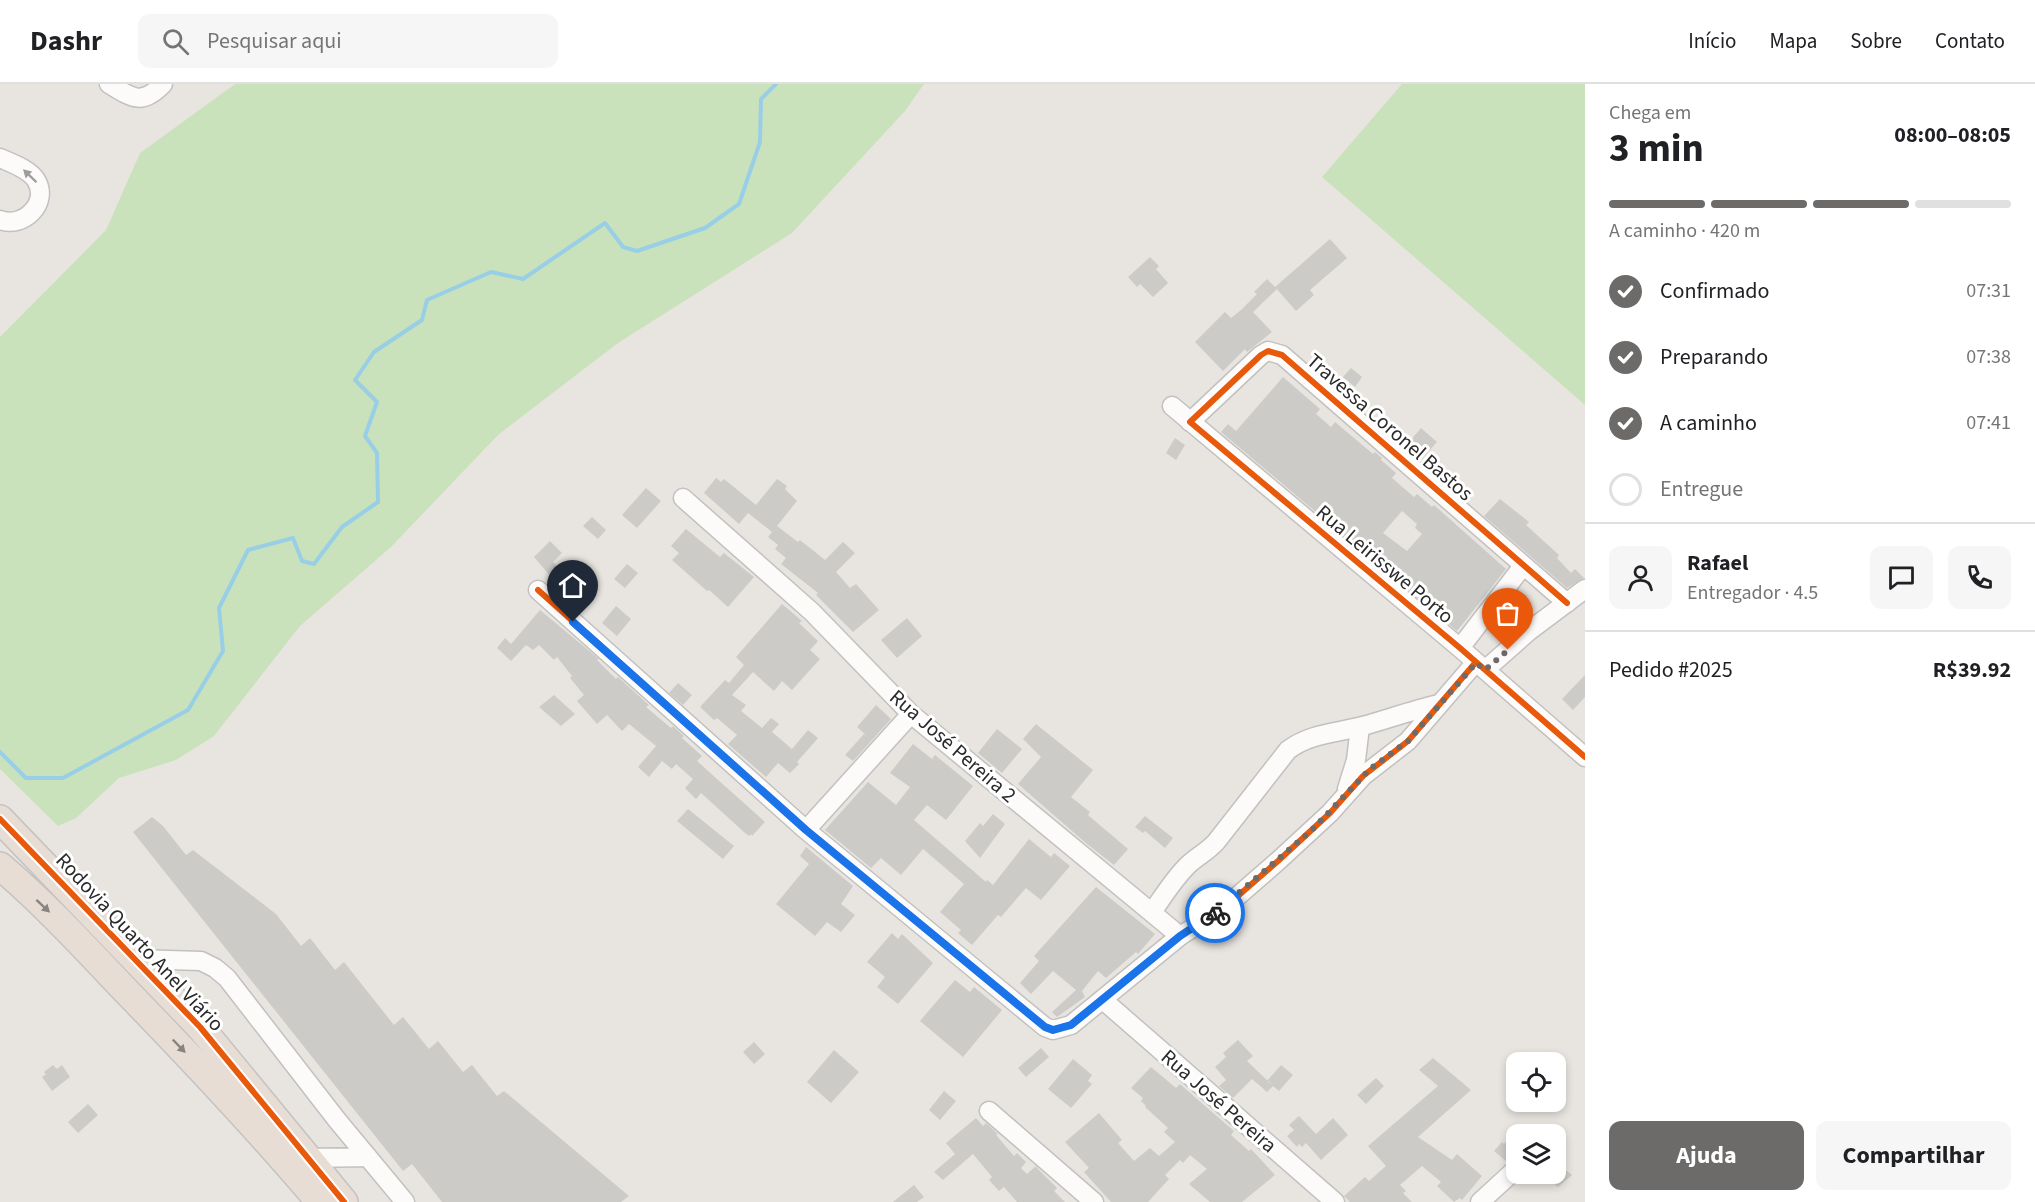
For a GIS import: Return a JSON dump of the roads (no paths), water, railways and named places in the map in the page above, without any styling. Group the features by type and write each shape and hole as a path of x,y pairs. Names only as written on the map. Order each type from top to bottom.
{"highway":[{"name":"Rodovia Quarto Anel Viário","path":"0,819 200,1027 344,1202"},
{"name":"Rodovia Quarto Anel Viário","path":"0,866 46,908 192,1059 270,1143 320,1202"}],"street":[{"path":"109,84 130,97 139,98 148,97 163,84"},
{"path":"0,158 35,178 40,196 38,205 18,222 8,223 0,220"},
{"name":"Travessa Coronel Bastos","path":"1190,422 1261,355 1274,351 1282,355 1567,603"},
{"name":"Rua Leirisswe Porto","path":"1173,406 1460,648 1585,757"},
{"name":"Rua José Pereira 2","path":"683,498 812,612 911,714 1180,936"},
{"path":"1460,648 1523,566"},
{"path":"538,590 806,830 1045,1027 1053,1030 1071,1025 1180,936 1224,908 1311,831 1370,769 1408,741 1439,704 1481,666 1585,589"},
{"path":"1152,912 1187,866 1207,852 1216,842 1288,750 1298,742 1313,736 1360,727 1439,704"},
{"path":"806,830 911,714"},
{"path":"1344,796 1356,760 1360,727"},
{"path":"135,959 201,961 215,968 227,978 368,1156 397,1198"},
{"name":"Rua José Pereira","path":"1103,1000 1335,1202"},
{"path":"989,1111 1094,1202"},
{"path":"308,1158 368,1156"},
{"path":"1480,1202 1506,1178"}],"waterway":[{"path":"0,752 26,778 63,778 188,710 223,651 219,608 248,550 293,538 302,561 314,564 342,527 378,502 377,453 365,436 377,402 355,380 374,352 422,320 427,300 491,272 523,279 605,223 623,247 637,251 705,228 739,204 760,142 761,99 776,84"}]}
